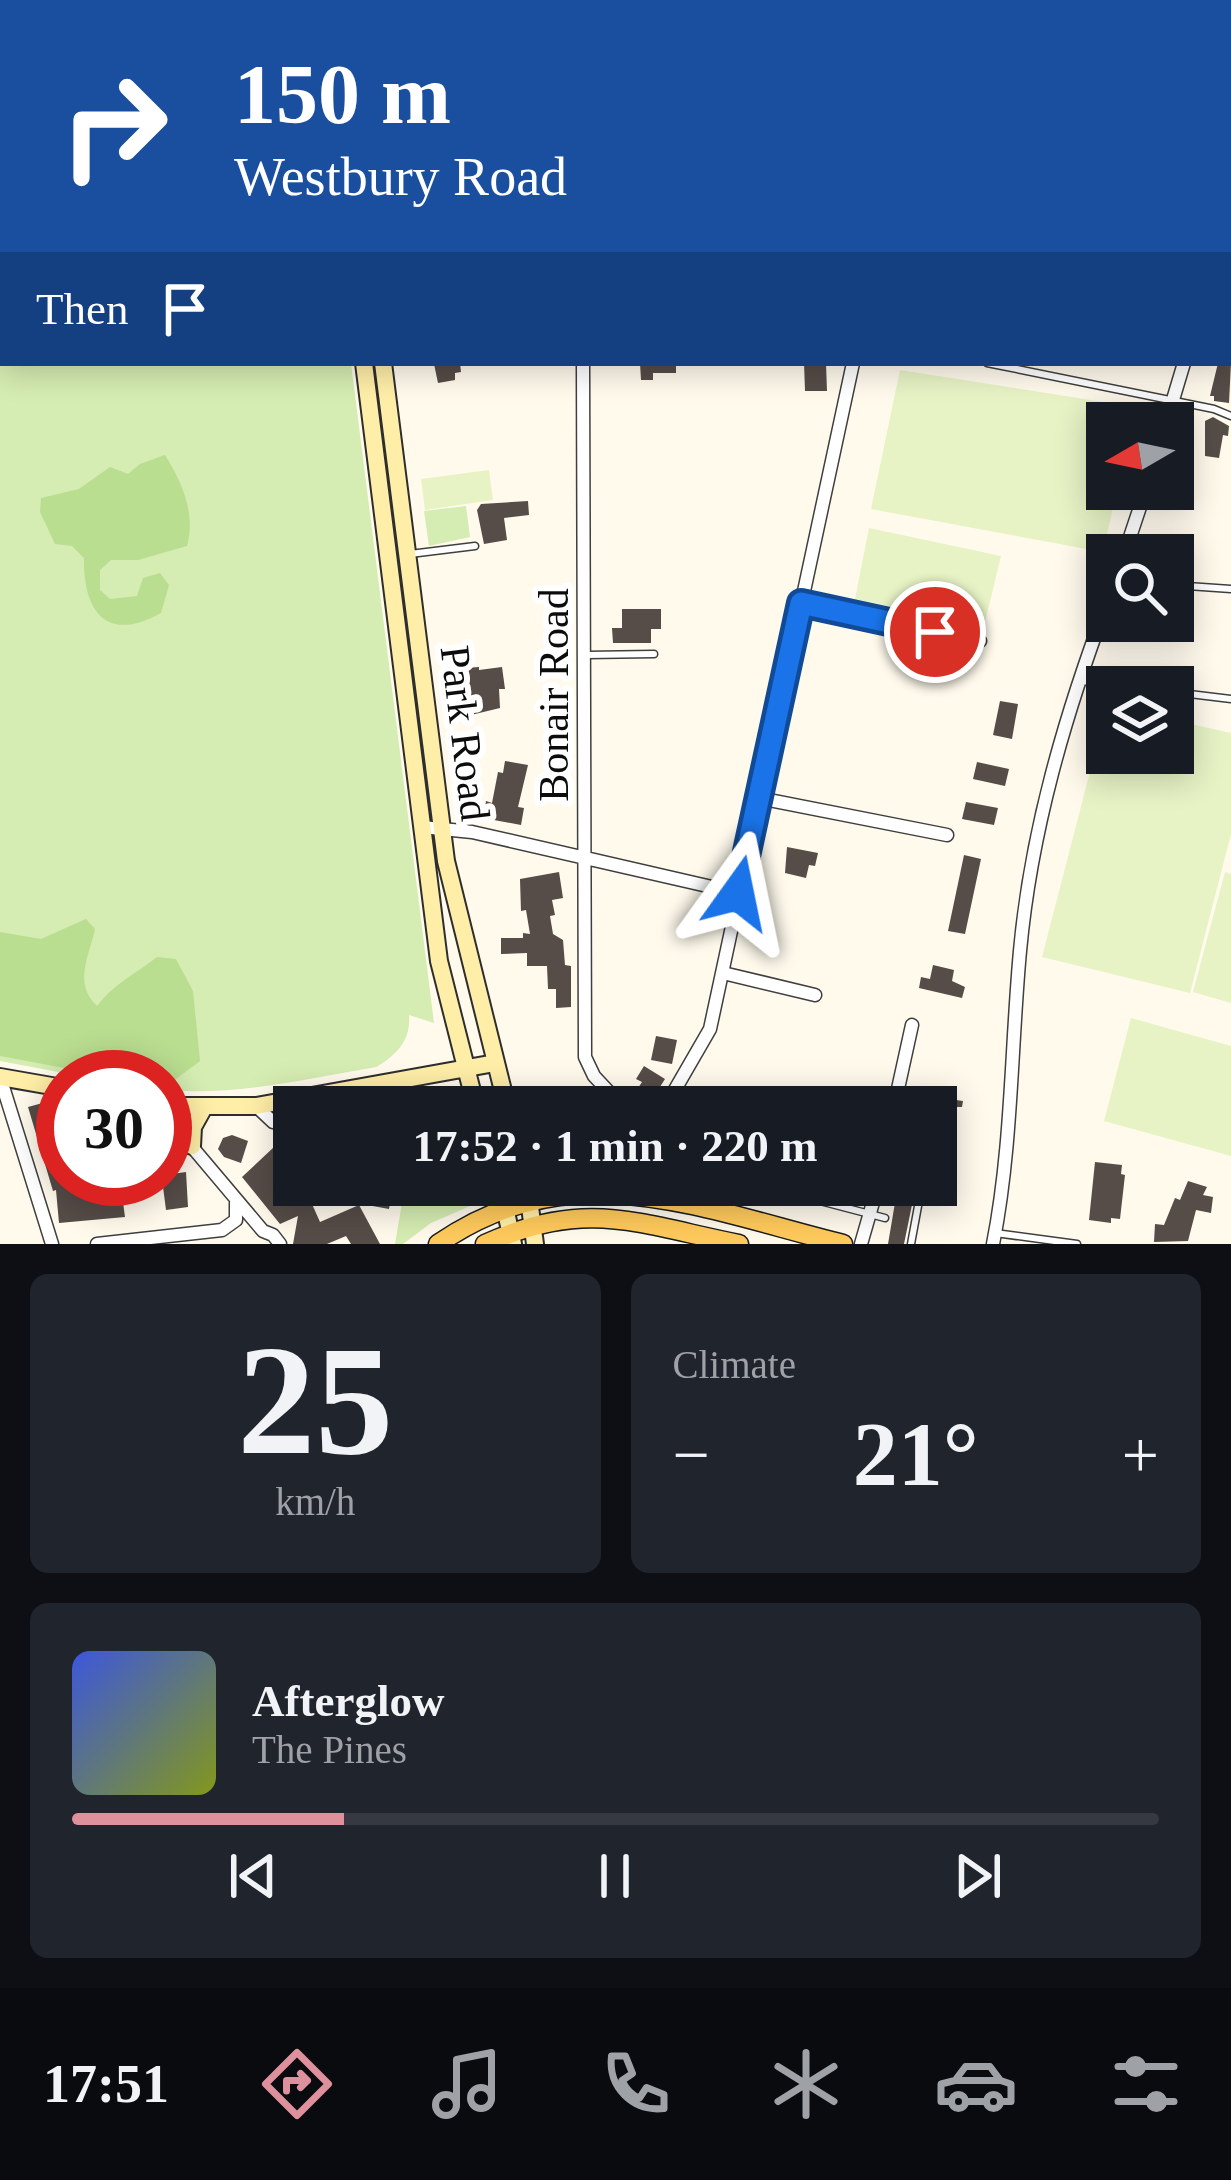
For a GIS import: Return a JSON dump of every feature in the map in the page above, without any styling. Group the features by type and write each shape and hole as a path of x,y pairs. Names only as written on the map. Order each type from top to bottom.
{"main road":[{"name":"Park Road","path":"364,366 439,961 469,1086"},
{"name":"Park Road","path":"382,366 456,914 502,1086"},
{"path":"192,1108 256,1106 496,1063"},
{"path":"0,1077 36,1083"},
{"path":"192,1146 203,1109"},
{"path":"505,1206 512,1238"},
{"path":"438,1244 511,1206"},
{"path":"703,1206 843,1244"},
{"path":"485,1244 534,1234 573,1217 613,1217 739,1244"}],"street":[{"name":"Bonair Road","path":"583,366 586,1063 605,1086"},
{"path":"678,1086 706,1039 723,973 852,366"},
{"path":"1173,402 1183,366"},
{"path":"801,603 980,641"},
{"path":"994,1239 1025,907 1050,778 1092,642"},
{"path":"759,798 947,835"},
{"path":"422,827 472,832 738,893"},
{"path":"723,973 815,995"},
{"path":"899,1086 912,1025"},
{"path":"0,1077 52,1244"},
{"path":"256,1106 273,1122"},
{"path":"192,1146 263,1231 280,1244"},
{"path":"98,1244 222,1230 236,1220 235,1199"},
{"path":"861,1244 872,1206"}],"lane":[{"path":"1001,366 1163,402"},
{"path":"1194,407 1231,416"},
{"path":"407,555 475,546"},
{"path":"1194,586 1231,589"},
{"path":"586,656 654,654"},
{"path":"1078,680 1086,681"},
{"path":"1194,695 1231,699"},
{"path":"839,1206 885,1218"},
{"path":"911,1244 918,1206"},
{"path":"994,1239 1077,1244"}],"green space":[{"path":"0,366 351,366 434,1023 409,1015 401,1046 376,1067 218,1091 192,1091 192,1050 36,1050 36,1068 0,1061"},
{"path":"900,370 1103,402 1086,402 1086,510 1112,510 1107,534 1086,534 1086,549 871,509"},
{"path":"165,455 186,499 187,546 138,560 111,560 100,570 100,590 110,599 137,596 143,578 160,573 169,585 161,613 142,622 113,623 102,617 88,594 84,558 72,546 55,544 40,512 41,498 79,489 110,467 128,474"},
{"path":"489,470 493,500 425,510 421,479"},
{"path":"466,506 470,537 429,546 424,511"},
{"path":"869,528 1001,556 984,626 855,599"},
{"path":"1194,725 1231,733 1231,834 1190,993 1042,957 1089,774 1194,774"},
{"path":"1225,872 1231,874 1231,1003 1193,992"},
{"path":"86,919 95,929 84,979 97,1006 157,957 176,959 193,991 200,1061 192,1067 192,1050 36,1050 36,1063 0,1056 0,932 41,939"},
{"path":"1131,1018 1231,1046 1231,1156 1104,1121"},
{"path":"401,1206 470,1206 431,1223 403,1244 395,1244"}],"building":[{"path":"434,366 460,366 455,380 438,383"},
{"path":"640,366 676,366 676,373 653,373 653,380 641,380"},
{"path":"804,366 826,366 827,391 805,391"},
{"path":"1217,366 1231,366 1229,403 1210,396"},
{"path":"1213,417 1229,426 1219,458 1205,456 1205,421"},
{"path":"528,501 529,515 504,518 507,540 484,544 477,510 481,504"},
{"path":"622,609 661,609 661,629 651,629 651,643 613,643 612,628 622,628"},
{"path":"502,667 505,689 499,689 500,708 471,715 465,668"},
{"path":"1000,701 1018,704 1012,739 993,735"},
{"path":"505,761 528,765 518,807 524,808 521,825 483,818"},
{"path":"977,762 1009,769 1005,786 973,779"},
{"path":"966,802 998,808 994,825 962,819"},
{"path":"787,847 818,853 806,878 785,873"},
{"path":"964,855 981,859 965,934 948,931"},
{"path":"559,872 563,898 552,900 555,915 550,916 553,934 563,940 565,965 571,966 571,1007 556,1008 556,989 548,989 547,966 527,966 527,953 501,954 501,938 530,934 526,910 521,911 520,879"},
{"path":"933,965 954,970 952,981 965,987 962,998 919,988 921,977 930,979"},
{"path":"656,1036 677,1040 672,1064 651,1060"},
{"path":"644,1066 665,1079 661,1086 639,1086 642,1082 636,1079"},
{"path":"36,1105 36,1134 28,1107"},
{"path":"232,1135 248,1141 241,1163 224,1157 218,1149 223,1138"},
{"path":"273,1148 273,1206 313,1206 320,1222 360,1206 380,1244 351,1244 346,1236 327,1244 293,1244 298,1216 280,1224 242,1177"},
{"path":"1095,1162 1122,1165 1125,1175 1120,1219 1111,1218 1111,1223 1089,1220"},
{"path":"1188,1181 1207,1187 1203,1195 1213,1197 1211,1213 1196,1210 1188,1241 1154,1242 1155,1224 1164,1225"},
{"path":"57,1206 124,1206 125,1217 59,1223"},
{"path":"894,1206 912,1206 904,1244 888,1244"}],"route":[{"path":"738,893 801,603 935,632"}]}
